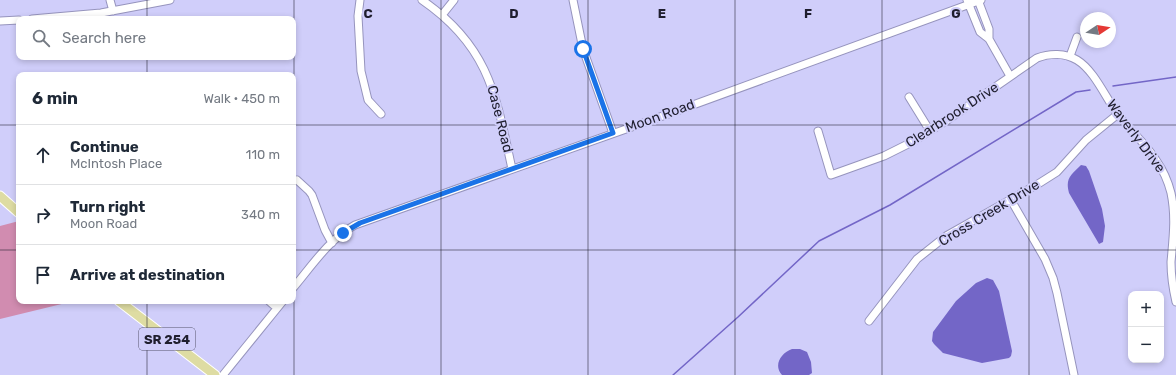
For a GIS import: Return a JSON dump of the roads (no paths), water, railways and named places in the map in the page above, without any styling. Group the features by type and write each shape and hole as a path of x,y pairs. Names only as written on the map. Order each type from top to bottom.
{"main road":[{"path":"0,196 16,210"},
{"name":"SR 254","path":"123,304 215,375"}],"street":[{"path":"110,0 113,12"},
{"path":"76,16 113,12 170,0"},
{"path":"360,0 358,16 361,71 368,100 381,114"},
{"name":"Case Road","path":"422,0 453,25 466,39 480,60 488,77 498,106 512,169"},
{"path":"442,15 454,0"},
{"path":"573,0 583,49 613,133"},
{"path":"979,0 989,29 989,39"},
{"name":"Moon Road","path":"296,285 332,243 355,225 613,133 967,2 979,0"},
{"path":"967,2 980,32 989,39 1010,76"},
{"path":"0,21 16,20"},
{"path":"1070,56 1077,37"},
{"name":"Clearbrook Drive","path":"818,131 831,175 884,156 914,141 946,121 1034,60 1044,56 1057,54 1070,56"},
{"name":"Waverly Drive","path":"1070,56 1087,68 1118,114 1156,159 1165,176 1171,192 1175,223 1172,270 1176,302"},
{"path":"909,96 930,131"},
{"name":"Cross Creek Drive","path":"869,321 917,259 946,236 1011,200 1057,172 1086,140 1118,114"},
{"path":"297,180 312,195 325,230 332,243"},
{"path":"1011,200 1045,259 1053,278 1074,375"},
{"path":"272,304 277,308"},
{"path":"223,375 280,304"}],"waterway":[{"path":"1113,86 1176,77"},
{"path":"673,375 738,317 819,241 890,205 1076,92 1090,90"}]}
